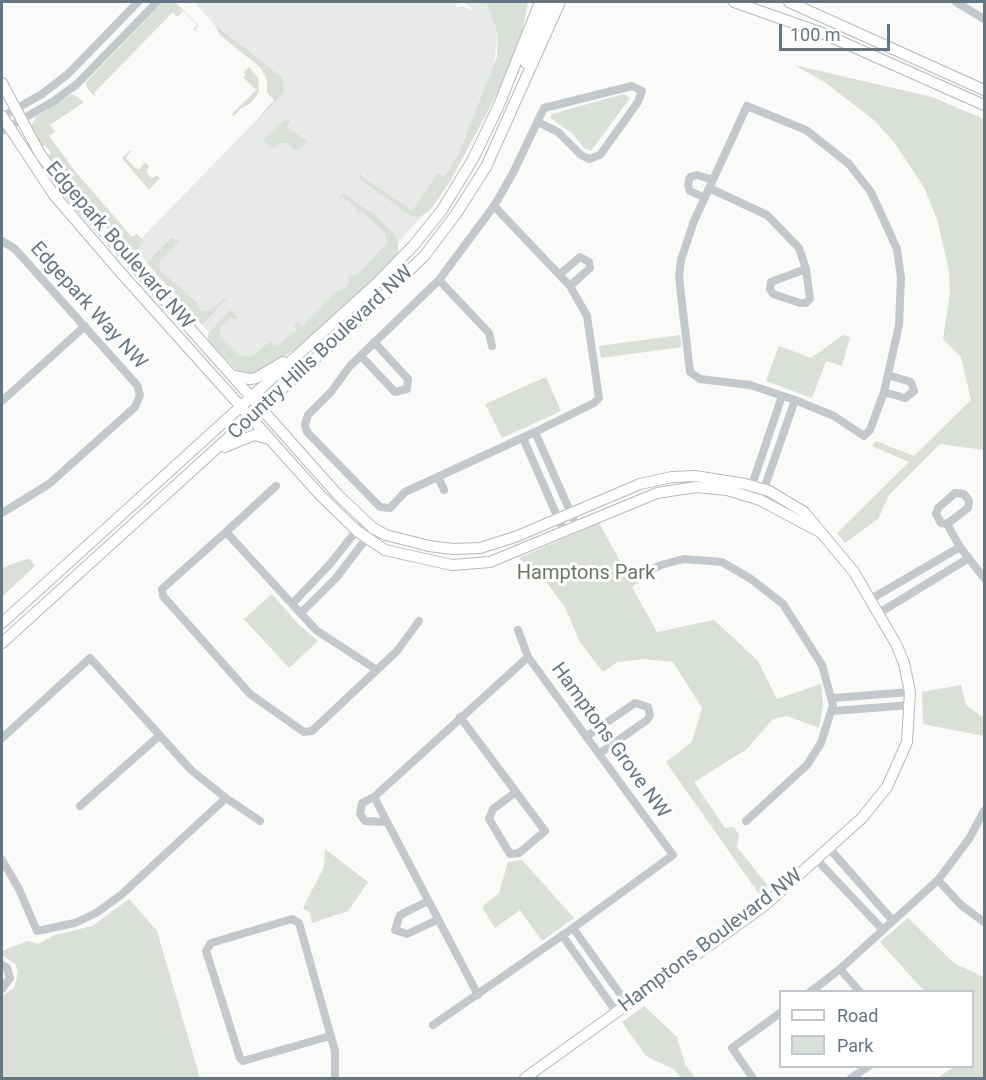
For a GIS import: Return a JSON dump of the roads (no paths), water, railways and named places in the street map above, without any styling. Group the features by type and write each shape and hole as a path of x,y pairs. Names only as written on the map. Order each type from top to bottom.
{"street":[{"path":"2,117 42,94 68,74 138,2"},
{"path":"5,129 77,84 157,2"},
{"path":"533,2 534,14"},
{"name":"Country Hills Boulevard NW","path":"2,623 401,260 442,210 484,137 540,2"},
{"path":"500,139 505,114 551,2"},
{"name":"Country Hills Boulevard NW","path":"2,643 392,290 425,255 475,186 500,139 560,2"},
{"path":"542,45 568,2"},
{"path":"734,2 822,33 984,105"},
{"path":"789,2 984,90"},
{"path":"956,2 984,19"},
{"name":"Edgepark Boulevard NW","path":"2,83 40,154 66,189 253,397"},
{"path":"494,206 560,274 570,286 587,316 599,398 594,403 523,438 405,492 390,508 380,507 307,432 304,425 308,415 374,342 440,280 494,206 544,108 632,86 642,91 638,102 600,155 590,159 581,155 558,132 538,122"},
{"path":"747,106 806,130 849,164 871,192 897,249 901,303 884,392 870,430 864,436 834,416 795,400 750,385 700,379 690,372 679,277 685,242 713,180 747,106"},
{"name":"Edgepark Boulevard NW","path":"2,117 5,129 54,195 252,418"},
{"path":"705,198 690,191 688,185 690,177 697,175 713,180"},
{"path":"709,188 767,215 799,248 806,269 810,299 806,303 773,294 770,290 771,282 806,269"},
{"name":"Edgepark Way NW","path":"2,242 15,249 85,326 137,385 140,395 138,403 49,484 2,513"},
{"path":"560,274 580,257 590,262 590,268 570,286"},
{"path":"440,280 489,333 492,346"},
{"path":"2,401 85,326"},
{"path":"361,356 395,392 407,389 408,379 374,342"},
{"path":"234,376 256,378 311,344"},
{"path":"884,392 905,398 914,391 911,382 888,375"},
{"path":"750,491 782,396"},
{"name":"Hamptons Boulevard NW","path":"253,397 338,495 364,521 386,535 429,546 480,548 515,537 640,484 672,477 695,476 750,491 760,500 821,533"},
{"path":"760,500 795,400"},
{"name":"Hamptons Boulevard NW","path":"252,418 320,495 357,531 385,550 452,565 475,565 490,562 577,527 626,504 678,488 750,491 765,489 804,512 837,549 871,599 904,663 911,705 907,742 887,788 862,818 764,906 525,1078"},
{"path":"535,432 577,527"},
{"path":"211,454 254,435 271,440"},
{"path":"523,438 564,532"},
{"path":"438,477 444,490"},
{"path":"276,486 162,589 163,596 250,694 304,732 312,731 398,651 419,621"},
{"path":"948,524 968,508 969,498 964,494 956,493 936,510 939,520 948,524 960,547 984,578"},
{"path":"292,604 330,564 364,521"},
{"path":"301,613 336,578 373,528"},
{"path":"226,532 316,630 377,670"},
{"path":"871,599 960,547"},
{"path":"879,613 969,558"},
{"path":"649,571 660,565 684,559 722,562 751,579 783,604 822,665 833,698 833,711 821,743 807,765 746,820"},
{"path":"518,630 528,657"},
{"name":"Hamptons Grove NW","path":"386,822 365,821 360,814 362,802 374,797 528,657 673,855 433,1025"},
{"path":"2,738 90,658 191,770 226,798 260,820"},
{"path":"833,698 910,692"},
{"path":"588,736 635,703 648,707 650,715 647,720 600,753"},
{"path":"833,711 911,705"},
{"path":"460,717 516,792 545,831 519,853 510,854 489,819 493,809 516,792"},
{"path":"80,806 159,736"},
{"path":"374,797 478,995"},
{"path":"3,865 37,931 75,923 96,913 121,895 226,798"},
{"path":"813,990 840,969 938,880 959,854 984,811"},
{"path":"829,848 893,921"},
{"path":"817,860 883,930"},
{"path":"938,880 961,905 984,922"},
{"path":"428,901 400,915 395,930 407,934 437,920"},
{"path":"330,1036 248,1062 243,1061 240,1058 206,951 211,943 292,919 299,923 335,1051 335,1078"},
{"path":"573,928 628,1005"},
{"path":"562,935 617,1013"},
{"path":"2,965 7,968 10,978 2,988"},
{"path":"840,969 858,990"},
{"path":"753,1078 732,1048 779,1014"},
{"path":"851,1078 866,1068"}],"park label":[{"name":"Hamptons Park","path":"586,574"}]}
